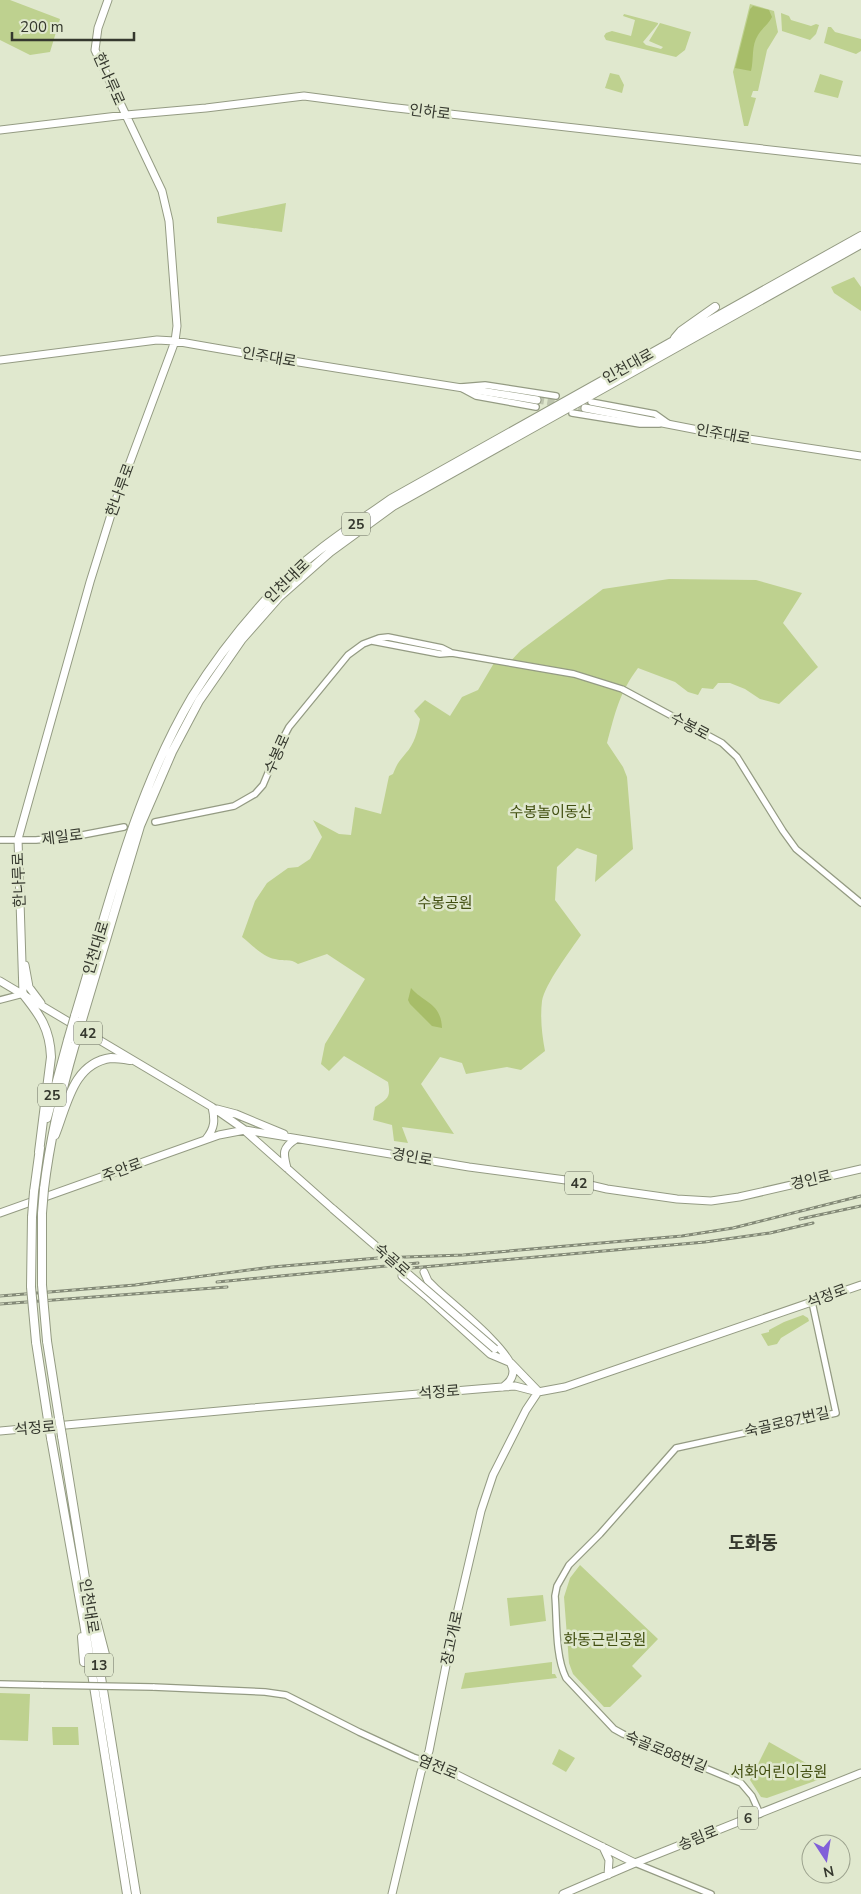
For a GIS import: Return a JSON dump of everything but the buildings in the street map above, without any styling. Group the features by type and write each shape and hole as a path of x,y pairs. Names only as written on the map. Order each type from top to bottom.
{"highway":[{"name":"인천대로","path":"127,1894 36,1342 31,1287 32,1217 39,1152 133,825 164,750 192,698 214,664 274,592 324,546 392,499 861,236"},
{"name":"인천대로","path":"78,1018 140,826 172,752 199,701 242,639 279,597 330,552 393,506 861,244"},
{"path":"669,344 682,330 715,307"},
{"path":"23,994 39,1013 51,1044 39,1152"},
{"name":"인천대로","path":"71,1042 48,1153 44,1189 42,1285 46,1341 136,1894"},
{"path":"48,1153 74,1086 86,1069 97,1062 112,1058 130,1060"},
{"path":"75,1573 76,1601 84,1662"},
{"path":"84,1573 108,1666"}],"main road":[{"name":"한나루로","path":"23,994 18,839 112,510 176,341 177,326 166,204 157,180 95,50 98,28 108,0"},
{"name":"인하로","path":"0,130 304,96 861,160"},
{"name":"인주대로","path":"0,360 157,340 176,341 348,371 459,387 537,403"},
{"name":"인주대로","path":"585,408 729,436 861,456"},
{"path":"22,948 29,987 46,1008"},
{"name":"경인로","path":"0,980 130,1060 212,1107 245,1130 677,1199 711,1200 739,1196 861,1169"},
{"path":"212,1107 236,1114 296,1139"},
{"path":"205,1140 213,1131 215,1118 212,1107"},
{"name":"주안로","path":"0,1213 219,1135 245,1130"},
{"name":"숙골로","path":"245,1130 495,1349 538,1392"},
{"path":"287,1168 283,1155 289,1144 296,1139"},
{"path":"424,1272 428,1281 435,1288 499,1346 509,1362 513,1374 508,1383 502,1387"},
{"path":"402,1276 490,1354 509,1362"},
{"name":"석정로","path":"0,1431 502,1387 516,1386 538,1392 565,1387 861,1285"},
{"path":"426,1296 435,1288"},
{"name":"장고개로","path":"392,1894 429,1751 452,1635 481,1511 493,1476 526,1410 538,1392"},
{"name":"염전로","path":"425,1761 437,1765 635,1863"},
{"name":"송림로","path":"563,1894 635,1863 861,1774"},
{"path":"603,1847 609,1860 608,1875"}],"street":[{"path":"459,387 485,385 556,396"},
{"path":"591,402 655,414 669,424"},
{"path":"572,413 640,424 669,424"},
{"name":"수봉로","path":"155,822 234,806 255,794 263,785 289,727 348,655 363,644 388,637 442,648 452,653 574,674 622,689 722,743 737,757 796,849 861,903"},
{"name":"제일로","path":"0,840 36,840 77,836 124,826"},
{"path":"0,1000 23,994"},
{"name":"숙골로87번길","path":"645,1482 670,1452 679,1446 836,1413 812,1302"},
{"name":"숙골로88번길","path":"645,1482 600,1534 569,1565 557,1586 555,1596 559,1649 564,1673 566,1678 616,1731 741,1783 752,1796 760,1814"},
{"name":"염전로","path":"0,1684 153,1687 265,1692 286,1695 397,1750 425,1761"},
{"name":"염전로","path":"635,1863 711,1894"}],"green space":[{"path":"0,0 10,0 60,19 50,52 30,55 0,40"},
{"path":"750,4 774,11 778,32 767,50 758,91 753,91 751,97 756,98 748,126 744,126 733,72"},
{"path":"781,13 789,16 791,20 811,26 819,25 816,34 810,40 782,31"},
{"path":"624,14 658,23 643,42 646,45 661,49 663,47 649,41 660,23 691,32 685,50 676,57 606,40 604,36 606,33 612,31 631,36 635,20 623,16"},
{"path":"828,27 831,27 835,32 861,39 861,51 856,54 824,43"},
{"path":"610,73 619,75 624,85 622,93 605,88"},
{"path":"820,74 843,81 838,98 814,92"},
{"path":"286,203 282,232 217,223 217,217"},
{"path":"854,277 861,287 861,311 834,293 831,287"},
{"name":"수봉공원","path":"669,579 756,580 802,593 783,623 818,667 779,704 760,699 745,689 730,683 718,683 713,689 702,688 698,695 688,692 675,682 638,668 622,695 607,743 623,767 627,777 633,849 595,882 597,855 577,848 557,867 555,900 581,935 558,968 544,994 541,1020 545,1051 521,1070 507,1067 466,1074 462,1063 440,1057 421,1084 454,1134 402,1127 408,1143 394,1141 392,1125 373,1120 375,1107 388,1097 388,1082 344,1056 329,1071 321,1064 325,1044 365,979 327,954 298,964 292,961 271,958 262,953 242,937 255,901 267,883 288,868 298,867 310,859 322,837 313,820 339,834 351,835 355,807 381,814 389,776 393,774 398,763 411,746 417,732 420,719 414,711 425,700 450,716 462,697 478,690 494,663 507,665 521,650 603,589"},
{"path":"803,1315 809,1321 781,1338 777,1344 768,1346 761,1334"},
{"name":"화동근린공원","path":"580,1565 658,1639 632,1666 642,1676 610,1707 604,1707 573,1674 569,1663 564,1597 570,1578"},
{"path":"543,1595 546,1621 510,1626 507,1598"},
{"path":"552,1662 552,1674 555,1674 557,1678 461,1689 465,1673"},
{"path":"0,1693 30,1694 28,1741 0,1740"},
{"path":"52,1727 78,1727 79,1745 53,1745"},
{"name":"서화어린이공원","path":"769,1742 829,1776 767,1798 761,1797 750,1780"},
{"path":"559,1749 575,1758 566,1772 552,1764"}],"shaded area":[{"path":"753,6 769,10 772,17 756,39 751,71 735,68 750,9"},
{"path":"411,988 439,1013 442,1028 432,1026 410,1004 408,1000"}],"tunnel":[{"path":"537,400 585,408"}],"railway":[{"path":"0,1296 135,1285 272,1267 378,1258 463,1255 682,1236 733,1228 861,1196"},
{"path":"800,1219 861,1206"},
{"path":"411,1268 705,1242 770,1233 813,1223"},
{"path":"217,1282 418,1263"},
{"path":"0,1304 227,1287"}],"district":[{"name":"도화동","path":"753,1543"}],"park label":[{"name":"수봉놀이동산","path":"551,812"}]}
